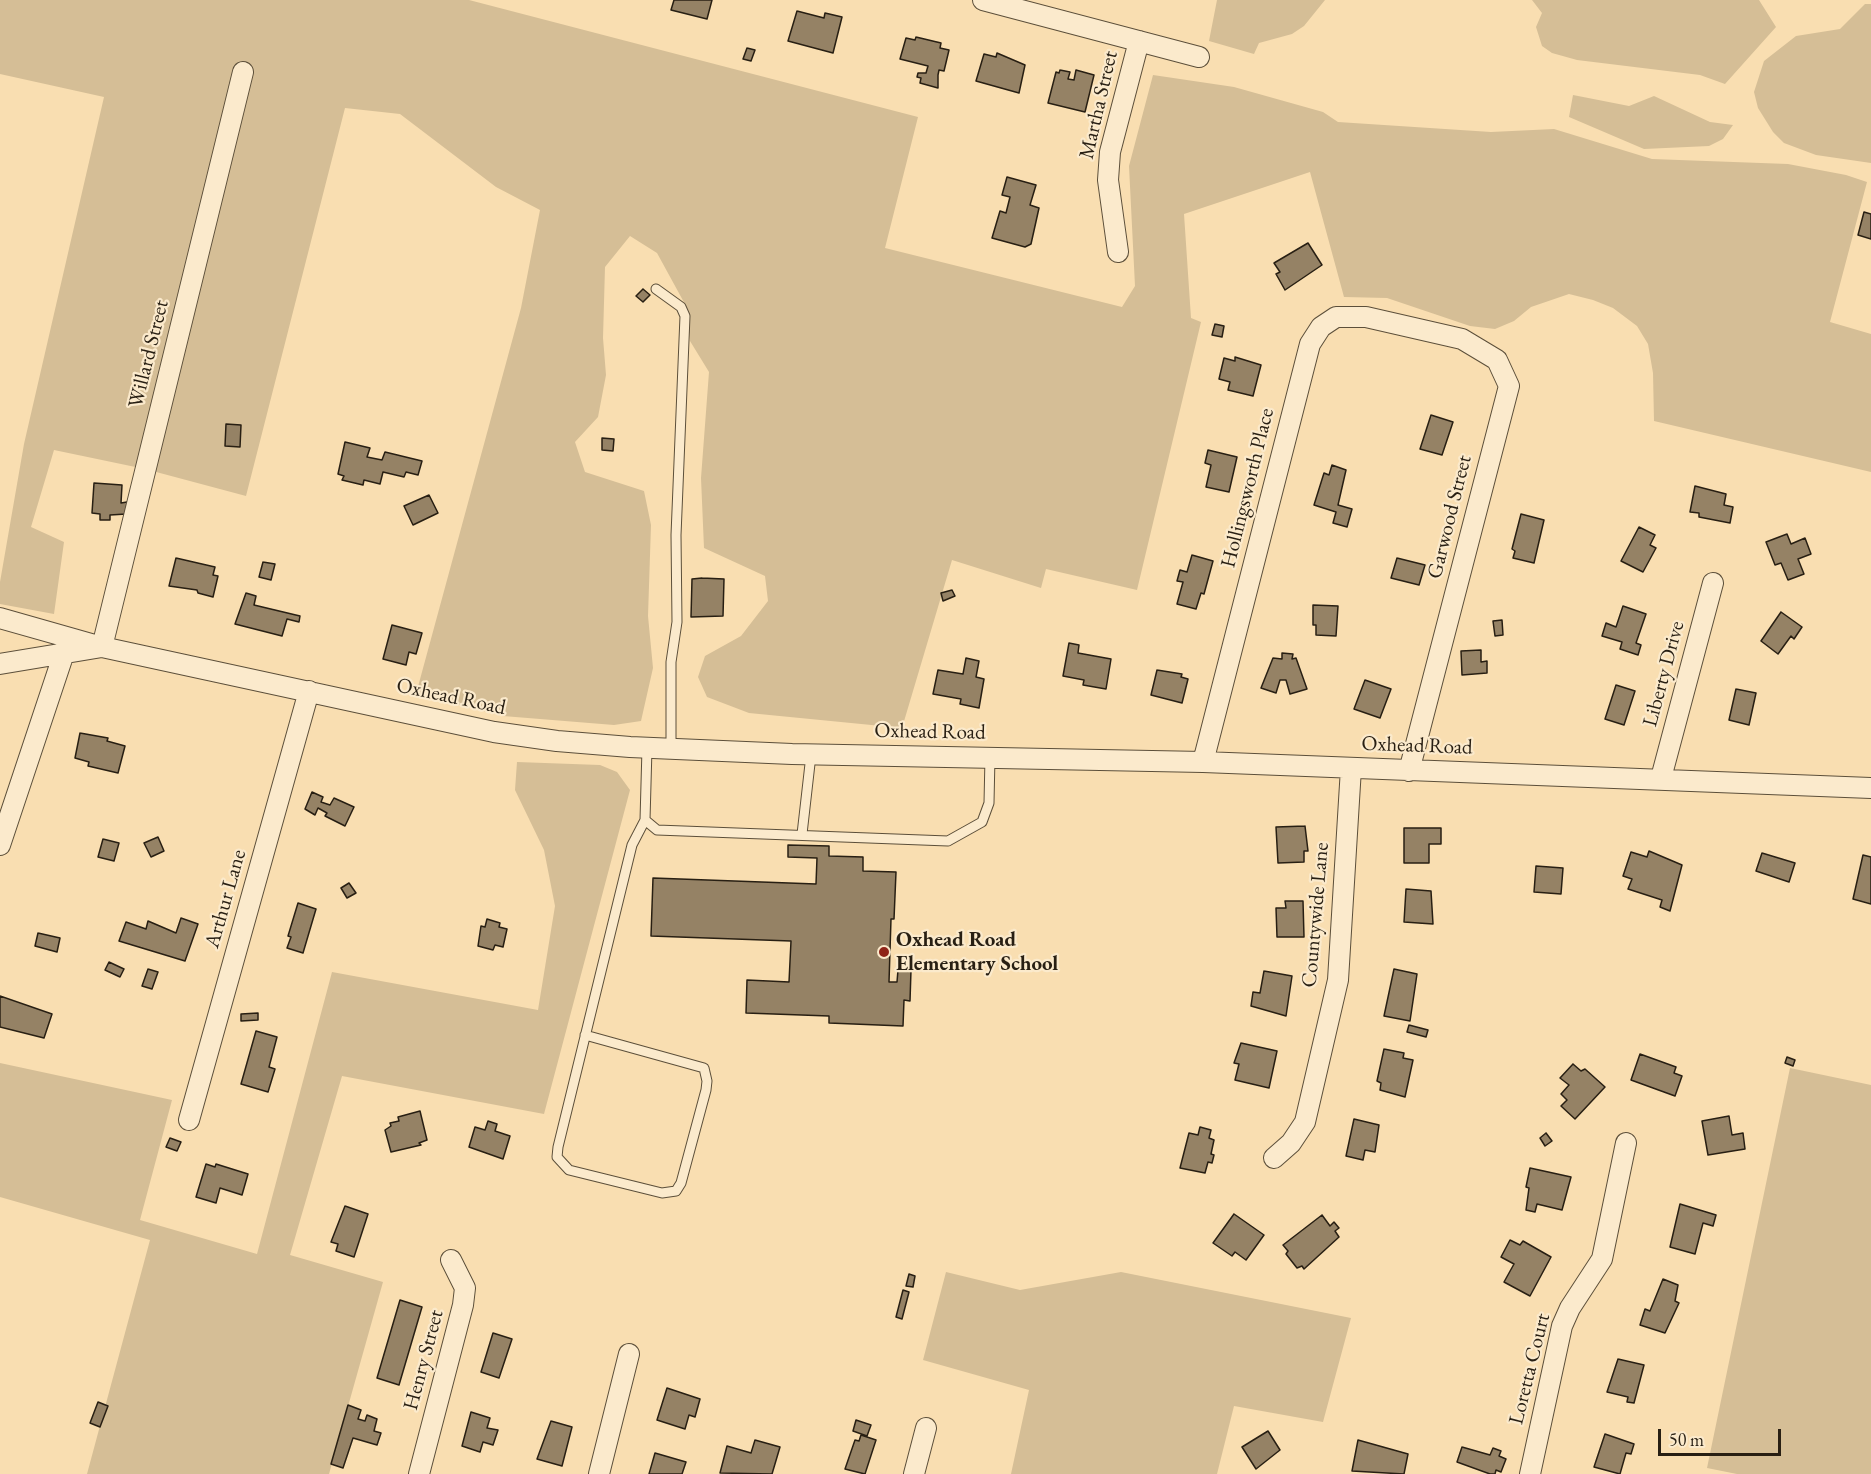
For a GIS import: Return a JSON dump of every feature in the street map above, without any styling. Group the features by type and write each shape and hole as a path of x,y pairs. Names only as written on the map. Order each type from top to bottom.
{"street":[{"path":"983,0 1013,3 1198,57"},
{"name":"Martha Street","path":"1118,252 1108,171 1110,152 1139,41"},
{"name":"Willard Street","path":"102,647 243,72"},
{"name":"Hollingsworth Place","path":"1203,762 1310,344 1321,327 1336,317 1366,317 1417,327"},
{"name":"Garwood Street","path":"1409,771 1509,386 1497,360 1462,339 1417,327"},
{"name":"Liberty Drive","path":"1661,778 1713,583"},
{"path":"0,618 102,647"},
{"name":"Oxhead Road","path":"0,664 102,647 494,732 557,741 647,748 811,755 1203,762 1409,771 1661,778 1871,788"},
{"path":"0,845 64,653"},
{"name":"Arthur Lane","path":"189,1120 309,692"},
{"name":"Countywide Lane","path":"1274,1158 1291,1143 1305,1122 1338,980 1350,768"},
{"name":"Loretta Court","path":"1530,1474 1562,1326 1570,1308 1602,1259 1626,1143"},
{"name":"Henry Street","path":"419,1474 463,1305 465,1288 451,1260"},
{"path":"599,1474 629,1354"},
{"path":"914,1474 926,1428"}],"lane":[{"path":"656,289 681,307 685,316 676,535 677,622 671,662 671,749"},
{"path":"585,1035 704,1068 708,1081 706,1090 681,1183 676,1191 662,1193 568,1170 557,1157 585,1035 632,845 645,820 647,748"},
{"path":"802,834 811,755"},
{"path":"645,820 657,830 948,841 982,822 989,803 990,757"}],"shaded area":[{"path":"0,0 469,0 918,117 885,248 1122,307 1135,286 1129,166 1153,75 1234,87 1323,112 1338,122 1491,132 1554,129 1652,159 1788,164 1846,175 1867,182 1830,322 1871,334 1871,472 1654,421 1653,373 1648,344 1637,326 1613,308 1593,300 1569,294 1531,307 1514,321 1495,329 1470,326 1387,298 1344,297 1310,172 1184,214 1191,318 1201,322 1137,590 1046,569 1041,588 952,560 902,728 749,713 707,697 698,677 705,656 741,636 768,601 765,576 704,548 701,478 709,372 690,341 686,306 657,253 630,236 605,267 603,338 606,375 598,417 575,442 585,472 644,491 651,525 648,616 653,668 641,721 614,725 503,716 416,694 521,308 540,210 496,187 400,114 345,108 246,496 145,469 54,450 31,527 64,542 54,614 0,604 0,582 24,444 104,97 0,74"},
{"path":"1217,0 1325,0 1304,26 1292,34 1259,43 1254,54 1209,41"},
{"path":"1532,0 1759,0 1776,27 1725,84 1700,75 1577,60 1552,53 1542,46 1536,27 1542,13"},
{"path":"1865,4 1871,4 1871,163 1816,155 1784,143 1773,132 1758,108 1754,92 1764,61 1796,36 1840,29"},
{"path":"1573,95 1629,106 1654,96 1710,122 1733,125 1723,139 1709,146 1644,149 1569,117"},
{"path":"517,762 600,765 617,772 630,790 544,1114 342,1076 290,1255 383,1282 329,1474 87,1474 150,1240 0,1197 0,1063 172,1100 140,1220 257,1254 332,972 538,1010 555,906 544,850 515,790"},
{"path":"1790,1068 1871,1085 1871,1474 1737,1474 1707,1468"},
{"path":"946,1272 1020,1290 1121,1272 1351,1318 1323,1422 1234,1406 1217,1474 1011,1474 1029,1390 923,1360"}],"building":[{"path":"674,0 712,0 707,19 671,10"},
{"path":"797,11 824,18 825,13 842,17 833,53 788,41"},
{"path":"916,37 941,43 940,48 949,50 944,71 939,70 938,88 920,83 921,78 917,77 918,73 926,73 928,66 900,59 906,38 915,40"},
{"path":"747,48 755,50 751,61 743,59"},
{"path":"997,53 1025,65 1019,93 976,81 984,54 996,57"},
{"path":"1060,70 1070,72 1068,79 1074,80 1076,70 1094,75 1085,112 1048,103 1056,72 1059,73"},
{"path":"1007,177 1036,185 1030,205 1039,208 1031,244 1025,247 992,238 1000,211 1006,213 1010,197 1002,195"},
{"path":"1864,212 1871,214 1871,239 1858,235"},
{"path":"1308,243 1322,265 1285,290 1276,274 1280,272 1274,263"},
{"path":"643,289 650,295 643,302 636,296"},
{"path":"1215,324 1224,326 1222,337 1212,335"},
{"path":"1235,357 1261,365 1253,396 1228,390 1230,382 1219,379 1224,358 1235,361"},
{"path":"1431,415 1453,422 1442,455 1420,449"},
{"path":"226,424 241,425 240,447 225,446"},
{"path":"602,438 614,439 613,451 602,450"},
{"path":"345,442 370,448 367,457 382,460 385,452 422,461 418,475 406,472 404,477 383,472 380,484 364,480 363,485 342,480 344,476 338,474"},
{"path":"1208,450 1237,457 1229,492 1206,487 1211,465 1205,463"},
{"path":"1332,465 1346,470 1338,505 1352,509 1347,527 1333,523 1336,512 1314,505 1324,473 1329,475"},
{"path":"94,483 122,485 121,503 127,502 126,514 110,515 110,520 100,520 100,514 92,513"},
{"path":"1695,486 1726,494 1724,505 1733,507 1730,523 1699,517 1699,513 1690,512"},
{"path":"429,495 438,513 413,525 404,506"},
{"path":"1521,514 1544,520 1534,563 1513,558 1515,551 1512,549"},
{"path":"1639,527 1655,535 1650,545 1656,548 1643,572 1621,561"},
{"path":"1787,534 1791,544 1805,538 1811,554 1798,559 1804,574 1788,580 1781,563 1775,565 1766,542"},
{"path":"1192,555 1213,561 1204,594 1201,593 1196,609 1177,604 1183,582 1177,581 1180,570 1187,572"},
{"path":"176,558 215,567 213,575 218,576 213,597 198,593 197,590 169,586"},
{"path":"1397,558 1425,565 1419,585 1391,578"},
{"path":"263,562 275,564 271,580 259,577"},
{"path":"692,579 724,579 723,616 691,617"},
{"path":"952,590 955,596 943,601 941,593"},
{"path":"246,593 256,596 254,605 300,616 299,622 287,619 282,636 235,624"},
{"path":"1313,605 1338,606 1336,636 1316,635 1316,625 1313,625"},
{"path":"1623,606 1646,614 1636,643 1641,645 1638,655 1620,649 1622,642 1602,636 1606,623 1616,627"},
{"path":"1781,612 1802,627 1794,639 1791,636 1778,654 1761,641"},
{"path":"1502,620 1503,635 1495,636 1493,621"},
{"path":"392,625 422,633 416,654 409,652 406,665 383,659"},
{"path":"1069,643 1079,645 1078,653 1111,659 1106,689 1083,685 1084,680 1063,676"},
{"path":"1481,650 1481,662 1487,661 1487,673 1462,675 1461,651"},
{"path":"1282,653 1293,654 1292,659 1296,658 1307,689 1290,694 1286,680 1280,680 1276,693 1261,688 1273,658 1282,659"},
{"path":"966,658 979,661 976,677 984,679 979,708 960,704 961,699 933,694 938,670 963,674"},
{"path":"1157,670 1182,674 1181,677 1188,679 1182,703 1151,695"},
{"path":"1365,680 1391,689 1380,718 1354,709"},
{"path":"1616,685 1635,691 1624,725 1605,719"},
{"path":"1736,689 1756,693 1749,725 1729,720"},
{"path":"80,733 108,738 107,741 125,746 118,773 88,766 89,762 75,758"},
{"path":"312,792 323,797 321,802 330,805 334,798 354,807 345,826 325,816 327,813 318,808 315,815 305,809"},
{"path":"1305,826 1308,851 1304,851 1304,862 1278,863 1276,827"},
{"path":"1404,828 1441,828 1441,844 1429,844 1429,863 1404,863"},
{"path":"158,837 164,851 151,857 144,843"},
{"path":"103,839 119,843 114,861 98,857"},
{"path":"788,845 829,846 829,856 863,857 863,871 896,872 894,919 891,919 889,982 897,982 898,970 911,970 910,1001 904,1000 903,1026 829,1023 829,1016 746,1013 747,980 789,982 791,941 651,936 653,878 816,884 817,858 788,857"},
{"path":"1649,851 1682,865 1670,911 1660,907 1662,900 1628,889 1632,879 1623,876 1631,852 1647,857"},
{"path":"1762,853 1795,863 1789,882 1756,871"},
{"path":"1863,855 1871,857 1871,904 1853,899"},
{"path":"1536,866 1563,868 1561,894 1534,892"},
{"path":"349,883 356,893 347,898 341,888"},
{"path":"1406,889 1431,891 1433,924 1404,922"},
{"path":"1285,901 1303,901 1304,937 1277,937 1276,908 1286,908"},
{"path":"298,903 316,909 303,953 287,948 291,937 288,936"},
{"path":"181,918 198,924 185,961 119,941 126,922 146,929 148,921 176,933"},
{"path":"487,919 500,923 499,927 507,929 503,947 495,945 493,950 478,946 481,926 485,927"},
{"path":"38,933 60,938 57,952 35,946"},
{"path":"109,962 124,969 120,977 105,970"},
{"path":"148,969 158,972 152,989 142,986"},
{"path":"1394,969 1417,974 1410,1021 1384,1016"},
{"path":"1264,971 1292,976 1286,1016 1251,1006 1253,992 1260,993"},
{"path":"0,996 52,1014 44,1038 0,1027"},
{"path":"258,1013 258,1020 241,1021 241,1014"},
{"path":"1409,1025 1428,1030 1426,1037 1407,1032"},
{"path":"256,1031 277,1037 269,1067 275,1069 268,1092 241,1084"},
{"path":"1241,1043 1277,1051 1269,1088 1235,1080 1239,1064 1234,1063"},
{"path":"1384,1049 1404,1053 1403,1058 1413,1060 1405,1097 1380,1090 1381,1083 1377,1081"},
{"path":"1640,1054 1676,1067 1674,1073 1682,1076 1675,1096 1631,1080"},
{"path":"1787,1057 1795,1060 1793,1066 1785,1063"},
{"path":"1573,1064 1581,1071 1585,1069 1605,1087 1575,1119 1561,1106 1567,1100 1561,1094 1569,1085 1560,1078"},
{"path":"420,1111 427,1140 419,1143 421,1145 391,1152 385,1130 391,1126 390,1123 399,1121 398,1117"},
{"path":"1729,1116 1732,1135 1743,1133 1745,1149 1708,1155 1702,1121"},
{"path":"1354,1119 1379,1125 1375,1152 1365,1150 1363,1160 1346,1156"},
{"path":"488,1121 497,1124 495,1131 510,1136 503,1159 469,1147 475,1127 485,1130"},
{"path":"1200,1127 1211,1130 1209,1138 1214,1140 1212,1163 1208,1162 1205,1173 1180,1168 1189,1133 1198,1135"},
{"path":"1546,1133 1552,1141 1545,1146 1540,1138"},
{"path":"170,1138 181,1142 177,1151 166,1147"},
{"path":"206,1164 215,1167 216,1164 248,1174 242,1195 220,1188 216,1203 196,1197"},
{"path":"1530,1168 1571,1177 1562,1210 1537,1204 1535,1212 1526,1210 1529,1188 1526,1187"},
{"path":"1680,1204 1716,1215 1713,1226 1703,1223 1695,1254 1670,1247"},
{"path":"345,1206 368,1214 354,1257 336,1251 338,1244 331,1242"},
{"path":"1234,1214 1264,1235 1246,1260 1235,1252 1232,1256 1213,1243"},
{"path":"1322,1215 1330,1226 1334,1222 1339,1228 1335,1231 1339,1237 1304,1269 1302,1266 1297,1268 1286,1254 1288,1251 1283,1245"},
{"path":"1510,1240 1520,1245 1523,1241 1551,1257 1530,1296 1504,1282 1514,1264 1501,1257"},
{"path":"909,1274 915,1276 913,1287 906,1286"},
{"path":"1663,1279 1678,1285 1675,1301 1679,1303 1665,1333 1640,1325 1645,1309 1650,1311"},
{"path":"903,1290 909,1292 902,1319 896,1317"},
{"path":"400,1300 422,1307 399,1385 377,1378"},
{"path":"493,1333 512,1339 499,1378 481,1372"},
{"path":"1618,1359 1644,1365 1634,1403 1627,1402 1628,1397 1607,1392"},
{"path":"667,1388 700,1399 695,1417 689,1415 685,1429 657,1420"},
{"path":"98,1402 108,1406 100,1427 90,1423"},
{"path":"348,1405 361,1410 358,1419 365,1421 367,1415 377,1419 374,1431 381,1433 377,1445 353,1438 343,1468 331,1464"},
{"path":"471,1412 490,1418 487,1428 498,1430 493,1445 483,1442 480,1452 462,1446"},
{"path":"856,1420 871,1425 867,1436 853,1431"},
{"path":"551,1421 572,1427 562,1466 537,1459"},
{"path":"1268,1431 1280,1450 1256,1469 1242,1447"},
{"path":"1605,1434 1634,1444 1631,1454 1626,1453 1620,1474 1594,1467"},
{"path":"861,1435 876,1440 865,1474 845,1469 855,1440 859,1441"},
{"path":"755,1440 780,1447 772,1474 720,1473 727,1446 751,1453"},
{"path":"1358,1440 1408,1454 1404,1474 1352,1471"},
{"path":"1462,1447 1490,1455 1493,1448 1501,1451 1499,1456 1506,1459 1501,1472 1496,1470 1495,1474 1490,1474 1457,1462"},
{"path":"655,1453 686,1462 682,1474 649,1474"}],"place":[{"name":"Oxhead Road Elementary School","path":"884,952"}]}
